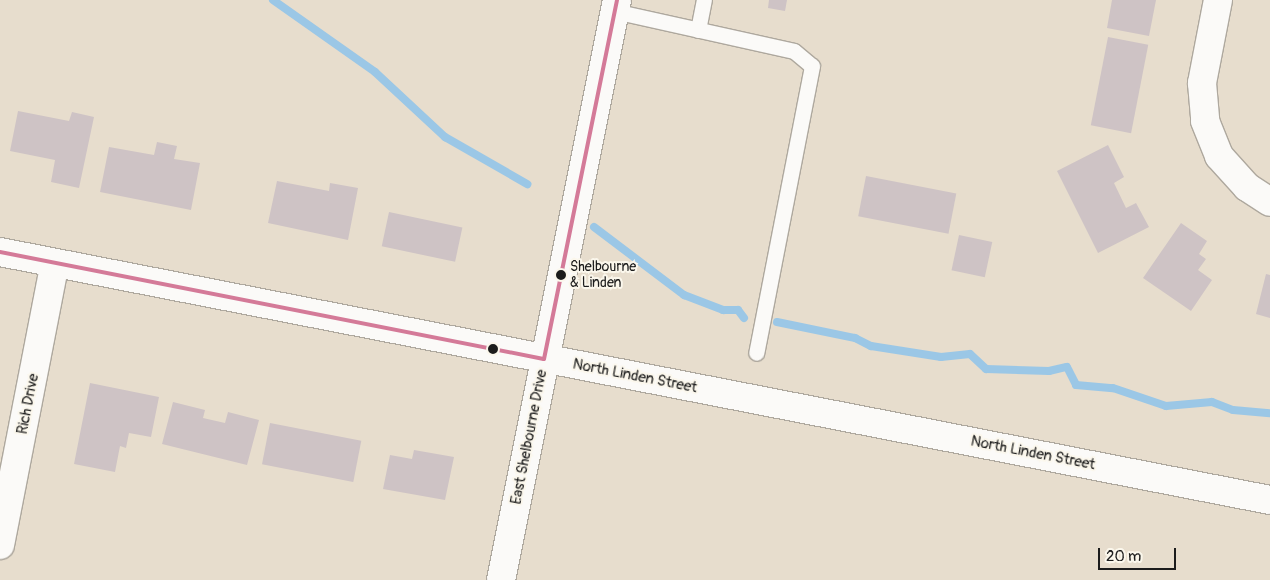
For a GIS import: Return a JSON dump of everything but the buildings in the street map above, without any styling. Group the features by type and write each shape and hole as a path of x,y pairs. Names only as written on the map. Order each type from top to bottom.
{"main road":[{"path":"1218,0 1201,102 1210,139 1233,173 1270,202"},
{"name":"East Shelbourne Drive","path":"501,580 616,6"},
{"name":"North Linden Street","path":"0,252 1270,500"},
{"name":"Rich Drive","path":"0,545 55,263"}],"lane":[{"path":"698,30 704,0"},
{"path":"616,6 698,30 794,51 812,66 756,353"}],"waterway":[{"path":"273,0 375,72 445,137 527,184"},
{"path":"594,227 684,295 723,310 738,310 744,318"},
{"path":"777,322 855,338 871,346 941,357 970,354 986,369 1049,371 1067,367 1076,385 1113,388 1166,406 1212,402 1233,410 1270,413"}],"transit line":[{"path":"544,359 617,0"},
{"path":"0,252 544,359"}],"place":[{"name":"Shelbourne & Linden","path":"561,275"}]}
